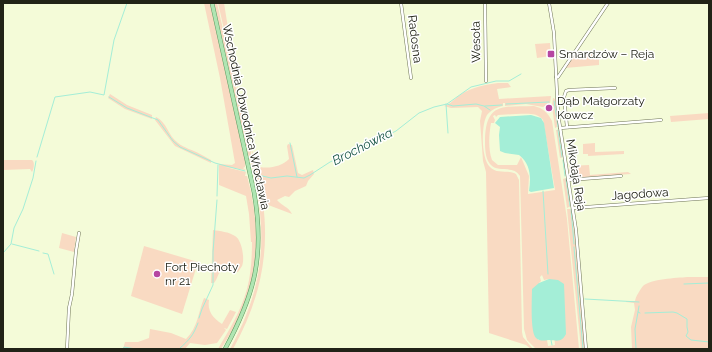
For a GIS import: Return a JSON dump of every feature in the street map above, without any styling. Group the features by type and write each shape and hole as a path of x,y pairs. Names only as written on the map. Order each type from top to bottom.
{"main road":[{"name":"Wschodnia Obwodnica Wrocławia","path":"212,3 250,177 258,224 256,268 253,284 246,307 225,349"}],"street":[{"name":"Radosna","path":"402,3 411,78"},
{"name":"Wesoła","path":"485,3 486,80"},
{"name":"Mikołaja Reja","path":"549,3 553,30 555,77 560,128 573,208 586,349"},
{"path":"555,77 558,77 608,3"},
{"path":"567,127 564,96 566,92 569,90 615,88"},
{"path":"560,128 661,120"},
{"path":"568,180 621,176"},
{"name":"Jagodowa","path":"573,208 709,198"},
{"path":"67,349 69,308 79,233"}],"shaded area":[{"path":"204,3 210,3 245,160 245,167 243,168 246,170 225,167 246,172 245,176 247,176 251,193 256,228 255,263 252,280 241,314 221,349 218,349 238,313 247,289 251,266 252,242 246,196 219,185 219,164 232,165 235,163 220,78"},
{"path":"214,3 217,3 251,152 250,163"},
{"path":"218,3 224,3 237,85 257,171 260,171 260,167 268,168 276,166 289,159 288,144 292,145 298,173 302,175 313,170 314,174 306,186 295,191 289,197 285,196 277,200 292,214 263,203 265,242 260,278 250,314 233,349 230,349 250,306 260,265 261,222 254,175 260,177 261,175 253,173 255,170 253,170 251,162 254,161 252,158 252,152"},
{"path":"550,43 551,56 537,58 535,44"},
{"path":"599,52 599,65 565,68 576,53"},
{"path":"498,83 508,83 511,87 497,89 499,99 551,96 550,103 543,107 526,104 505,106 505,103 503,103 503,106 494,109 487,115 483,134 485,157 490,167 498,171 514,173 519,180 522,332 523,337 533,349 526,345 489,333 486,172 483,161 480,121 482,111 478,107 451,108 444,106 469,90"},
{"path":"110,94 127,105 152,115 152,119 125,109 108,98"},
{"path":"553,98 555,99 559,126 555,128 552,106"},
{"path":"534,106 547,113 552,121 567,219 579,349 536,349 527,340 524,329 520,176 513,170 493,167 488,162 486,156 486,128 493,113 498,109 505,107","holes":["527,114 541,117 543,120 555,190 528,194 529,176 521,157 517,165 498,165 492,160 489,142 491,123 494,123 495,120 493,116 495,115 496,117 498,115","542,275 544,280 549,279 555,345 548,346 547,340 538,340 539,283"]},
{"path":"709,113 709,119 671,122 670,116"},
{"path":"156,117 163,122 172,137 178,143 211,160 211,163 175,146 155,120"},
{"path":"556,130 559,130 563,157 560,158"},
{"path":"595,143 595,152 624,151 624,154 588,156 588,154 583,154 583,144"},
{"path":"3,160 32,160 34,164 32,172 30,169 3,170"},
{"path":"589,165 590,175 628,172 631,174 570,178 569,166"},
{"path":"566,178 571,206 567,208 563,179"},
{"path":"567,209 571,209 574,229 585,349 581,349"},
{"path":"213,230 230,234 237,238 241,245 243,263 238,272 225,270 220,271 214,283 211,283"},
{"path":"62,233 76,237 74,252 59,248"},
{"path":"144,246 198,262 182,314 131,296"},
{"path":"687,277 709,277 709,349 632,349 631,327 635,310 634,303 626,301 635,301 643,286 651,282"},
{"path":"204,298 209,300 211,314 222,324 230,310 236,312 227,329 224,328 226,330 217,343 205,345 190,343 185,349 123,349 125,342 138,342 149,338 150,329 171,333 186,339 193,330"}],"water":[{"path":"531,115 541,118 544,123 554,188 531,192 529,191 530,176 526,163 519,155 500,151 500,127 495,123 500,117"},
{"path":"549,279 558,280 564,284 566,334 560,340 555,341 539,340 534,335 533,329 532,289 539,283"}],"waterway":[{"name":"Brochówka","path":"37,157 55,97 90,92 104,95 114,40 127,3"},
{"path":"447,104 471,87 496,81 509,81 521,74"},
{"name":"Brochówka","path":"109,97 127,108 158,120 173,141 180,147 215,163 245,171"},
{"path":"554,101 558,127"},
{"path":"506,104 549,102"},
{"path":"446,104 448,133"},
{"name":"Brochówka","path":"254,174 271,178 287,176 304,178 330,162 396,131 419,113 434,107 447,104 453,106 476,104 484,106 490,110"},
{"path":"485,106 502,105"},
{"path":"558,130 562,157"},
{"path":"290,143 297,177"},
{"path":"563,160 565,176"},
{"name":"Brochówka","path":"3,253 11,244 14,228 23,209 33,178 36,161"},
{"path":"217,196 218,165"},
{"path":"566,179 570,206"},
{"name":"Brochówka","path":"543,191 548,274"},
{"path":"199,318 213,285 213,252 217,200"},
{"path":"571,209 574,244"},
{"path":"12,244 39,251"},
{"path":"574,247 583,349"},
{"path":"43,253 48,254 54,274"},
{"path":"684,284 709,283"},
{"path":"585,299 639,302"},
{"path":"639,306 638,312 640,313"},
{"path":"636,349 635,329 638,312"},
{"path":"645,313 677,313 687,319 688,332 686,336 691,340 709,342"},
{"path":"179,349 191,337 198,323"},
{"name":"Brochówka","path":"551,340 552,345"},
{"path":"123,349 124,347 136,349"}],"place":[{"name":"Smardzów – Reja","path":"551,54"},
{"name":"Dąb Małgorzaty Kowcz","path":"549,108"},
{"name":"Fort Piechoty nr 21","path":"157,274"}]}
